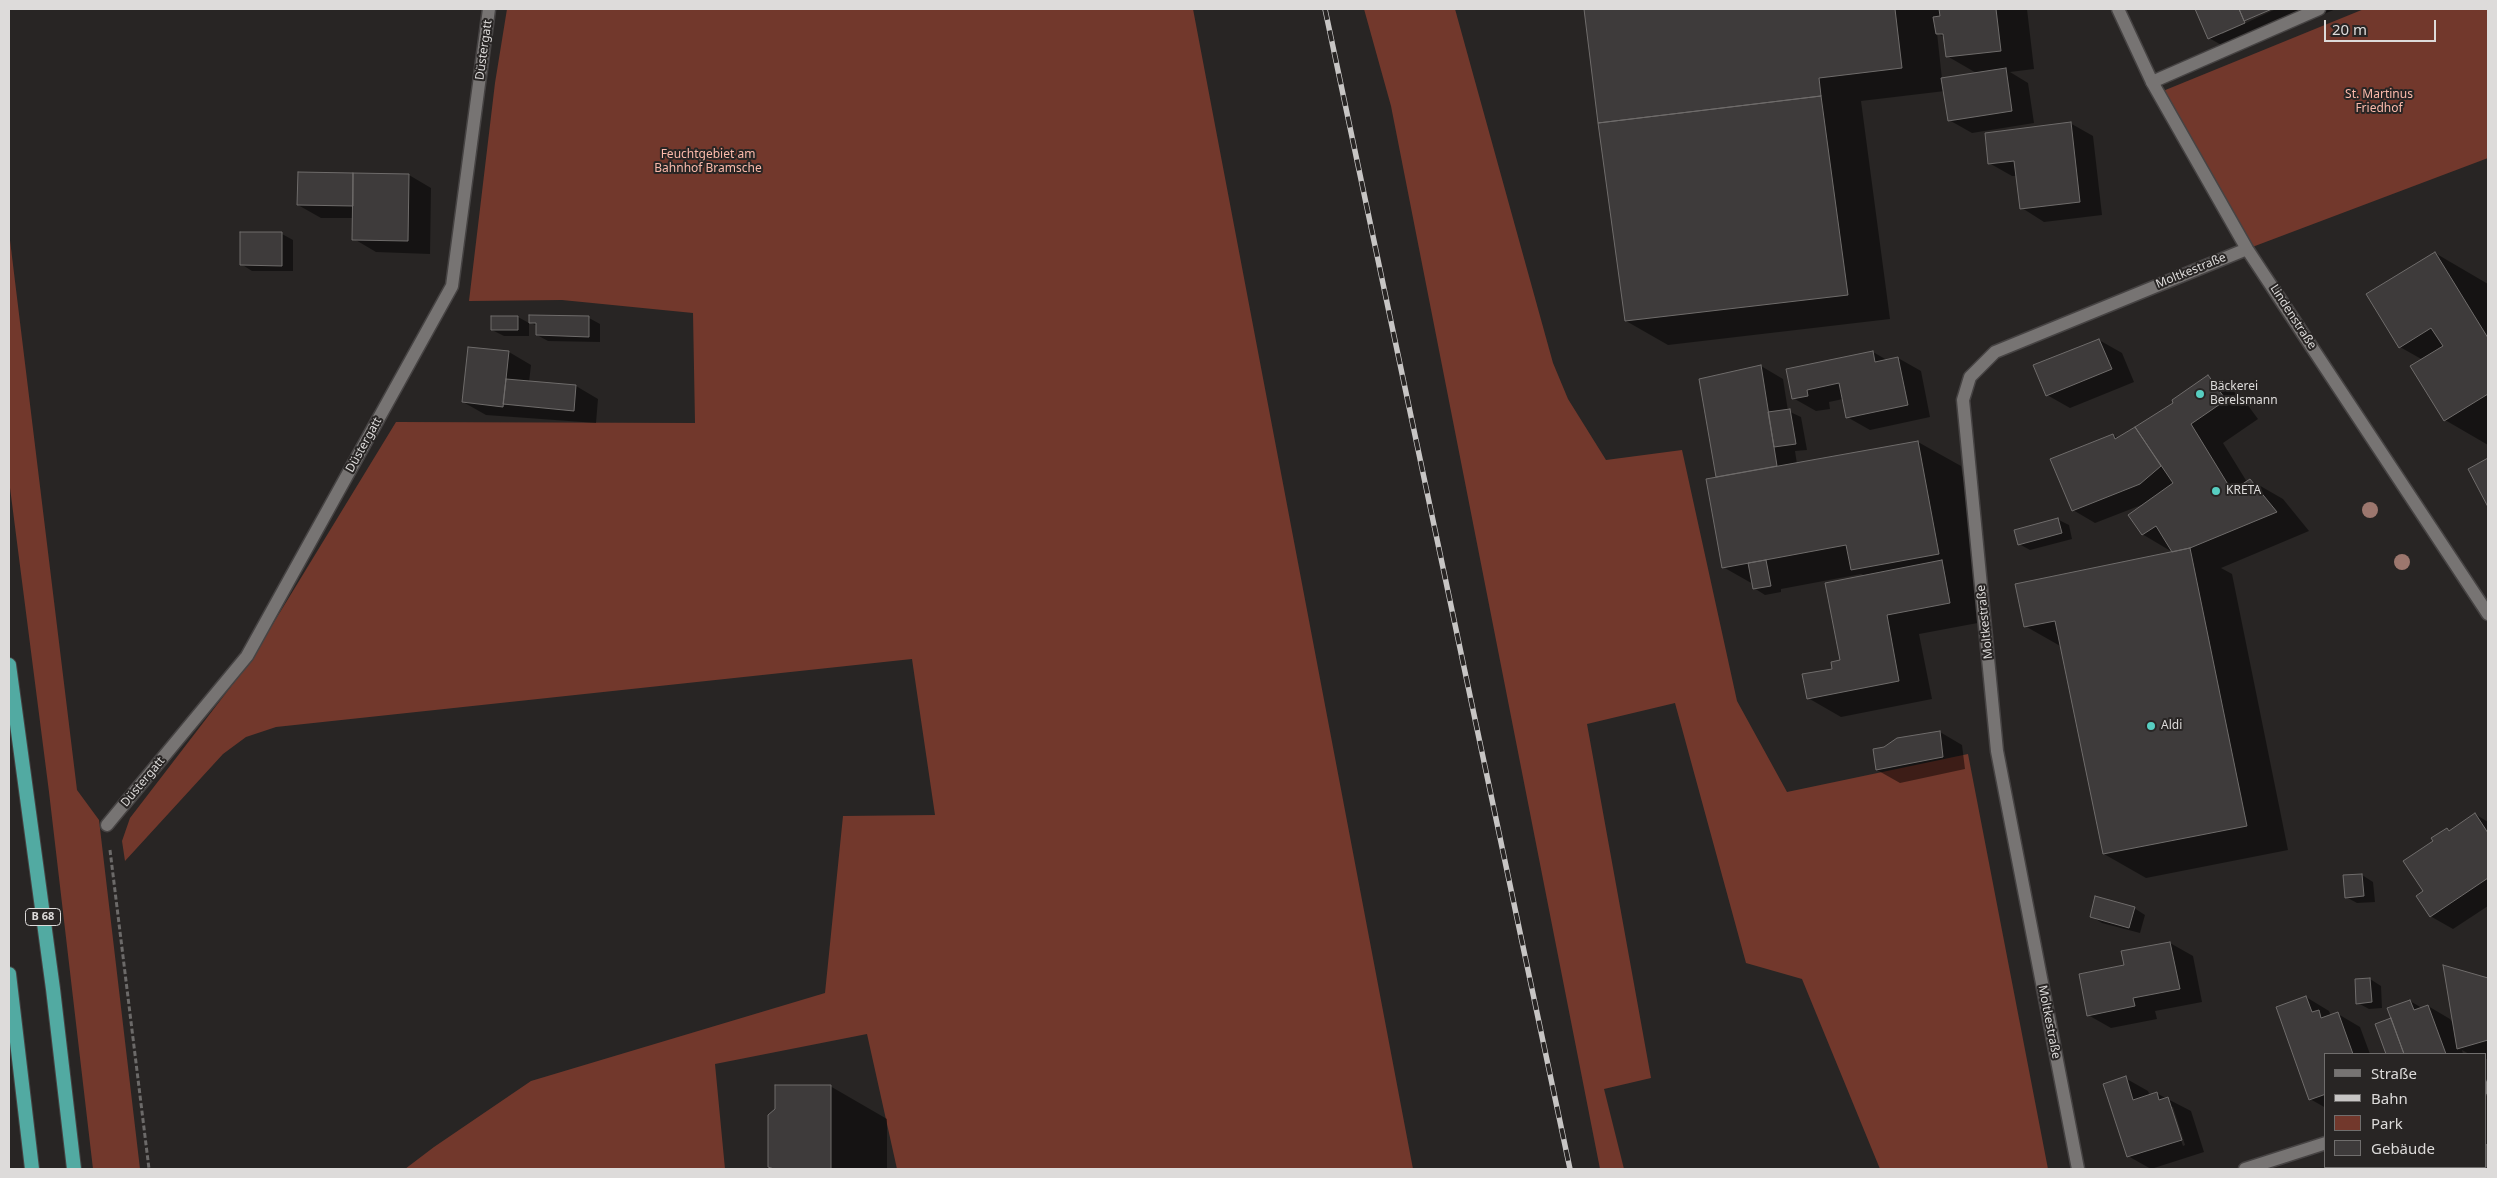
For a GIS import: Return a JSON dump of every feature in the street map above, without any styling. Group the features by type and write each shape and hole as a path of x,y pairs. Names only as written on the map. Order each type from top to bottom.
{"highway":[{"name":"B 68","path":"9,665 74,1169"},
{"path":"9,974 32,1169"}],"street":[{"name":"Düstergatt","path":"107,825 247,656 452,286 489,9"},
{"name":"Lindenstraße","path":"2118,9 2152,82 2247,249 2488,614"},
{"path":"2152,82 2319,9"},
{"name":"Moltkestraße","path":"2078,1169 1998,751 1963,400 1970,377 1995,352 2247,249"},
{"path":"2245,1169 2324,1144"}],"path":[{"path":"107,825 149,1169"}],"green space":[{"name":"Feuchtgebiet am Bahnhof Bramsche","path":"507,9 1193,9 1413,1169 897,1169 867,1034 715,1064 725,1169 405,1169 531,1081 825,993 843,816 935,815 912,659 276,727 246,737 223,754 125,861 122,841 130,818 249,663 396,422 695,423 693,313 562,300 469,301 495,83"},
{"path":"1364,9 1455,9 1553,363 1568,399 1606,460 1682,450 1737,701 1787,792 1968,754 2048,1169 1880,1169 1802,979 1746,963 1675,703 1587,724 1651,1078 1604,1089 1624,1169 1600,1169 1391,106"},
{"name":"St. Martinus Friedhof","path":"2364,9 2488,9 2488,158 2247,249 2158,93"},
{"path":"9,232 77,790 99,820 140,1169 93,1169 49,792 9,480"}],"building":[{"path":"1584,9 1895,9 1902,68 1819,78 1821,96 1598,123"},
{"path":"1939,9 1996,9 2001,51 1946,57 1943,34 1936,34 1933,17 1940,16"},
{"path":"2195,9 2239,9 2245,23 2208,39"},
{"path":"2239,9 2272,9 2244,21"},
{"path":"2006,68 2012,111 1948,121 1941,78"},
{"path":"1821,96 1848,295 1625,321 1598,123"},
{"path":"2071,122 2080,202 2020,209 2014,161 1988,164 1985,133"},
{"path":"298,172 353,173 353,206 297,205"},
{"path":"353,173 409,174 408,241 352,240"},
{"path":"240,232 282,232 282,266 240,265"},
{"path":"2435,252 2488,338 2488,394 2444,421 2410,366 2443,346 2431,328 2399,348 2366,294"},
{"path":"529,315 589,316 589,337 536,335 536,323 529,323"},
{"path":"491,316 518,316 518,330 491,330"},
{"path":"2099,339 2112,369 2046,396 2033,365"},
{"path":"468,347 509,351 503,407 462,402"},
{"path":"1873,351 1875,362 1898,357 1908,405 1846,418 1839,383 1807,390 1808,396 1792,399 1786,369"},
{"path":"1761,365 1777,466 1716,477 1699,379"},
{"path":"2208,375 2226,400 2191,424 2232,491 2250,479 2277,512 2190,548 2172,552 2156,526 2142,535 2128,515 2173,483 2135,427 2173,403 2172,400"},
{"path":"506,379 576,385 574,411 503,404"},
{"path":"1790,409 1796,444 1774,447 1768,412"},
{"path":"2135,427 2161,466 2140,484 2072,511 2050,459 2113,434 2115,439"},
{"path":"1918,441 1939,554 1851,570 1846,545 1722,568 1706,479"},
{"path":"2488,458 2488,507 2468,469"},
{"path":"2058,518 2062,533 2018,545 2014,530"},
{"name":"Aldi","path":"2190,548 2247,826 2103,854 2055,621 2024,627 2015,584"},
{"path":"1766,560 1771,586 1753,589 1748,563"},
{"path":"1942,560 1950,603 1887,615 1899,681 1807,699 1802,674 1832,669 1831,662 1840,660 1825,583"},
{"path":"1940,731 1943,757 1876,770 1873,749 1884,747 1897,738"},
{"path":"2475,813 2488,833 2488,878 2430,917 2416,896 2423,891 2403,861 2433,841 2431,838 2447,828 2449,831"},
{"path":"2362,874 2364,896 2345,898 2343,875"},
{"path":"2095,896 2135,907 2129,928 2090,917"},
{"path":"2170,942 2180,989 2133,998 2135,1006 2087,1016 2079,974 2124,965 2121,951"},
{"path":"2443,965 2488,978 2488,1040 2457,1049"},
{"path":"2370,978 2372,1002 2356,1004 2355,979"},
{"path":"2306,996 2312,1012 2319,1010 2321,1018 2338,1012 2353,1053 2324,1053 2324,1095 2309,1100 2276,1007"},
{"path":"2410,1000 2414,1010 2428,1005 2446,1053 2404,1053 2387,1008"},
{"path":"2391,1018 2404,1053 2386,1053 2375,1024"},
{"path":"2126,1076 2133,1100 2157,1092 2159,1100 2168,1097 2182,1140 2127,1157 2103,1084"},
{"path":"775,1085 831,1085 831,1169 774,1169 768,1167 768,1115 775,1109"},
{"path":"2487,1144 2488,1169 2469,1169 2487,1168"}],"railway":[{"path":"1325,9 1570,1169"}],"place":[{"name":"Bäckerei Berelsmann","path":"2200,394"},
{"name":"KRETA","path":"2216,491"},
{"name":"Aldi","path":"2151,726"}]}
